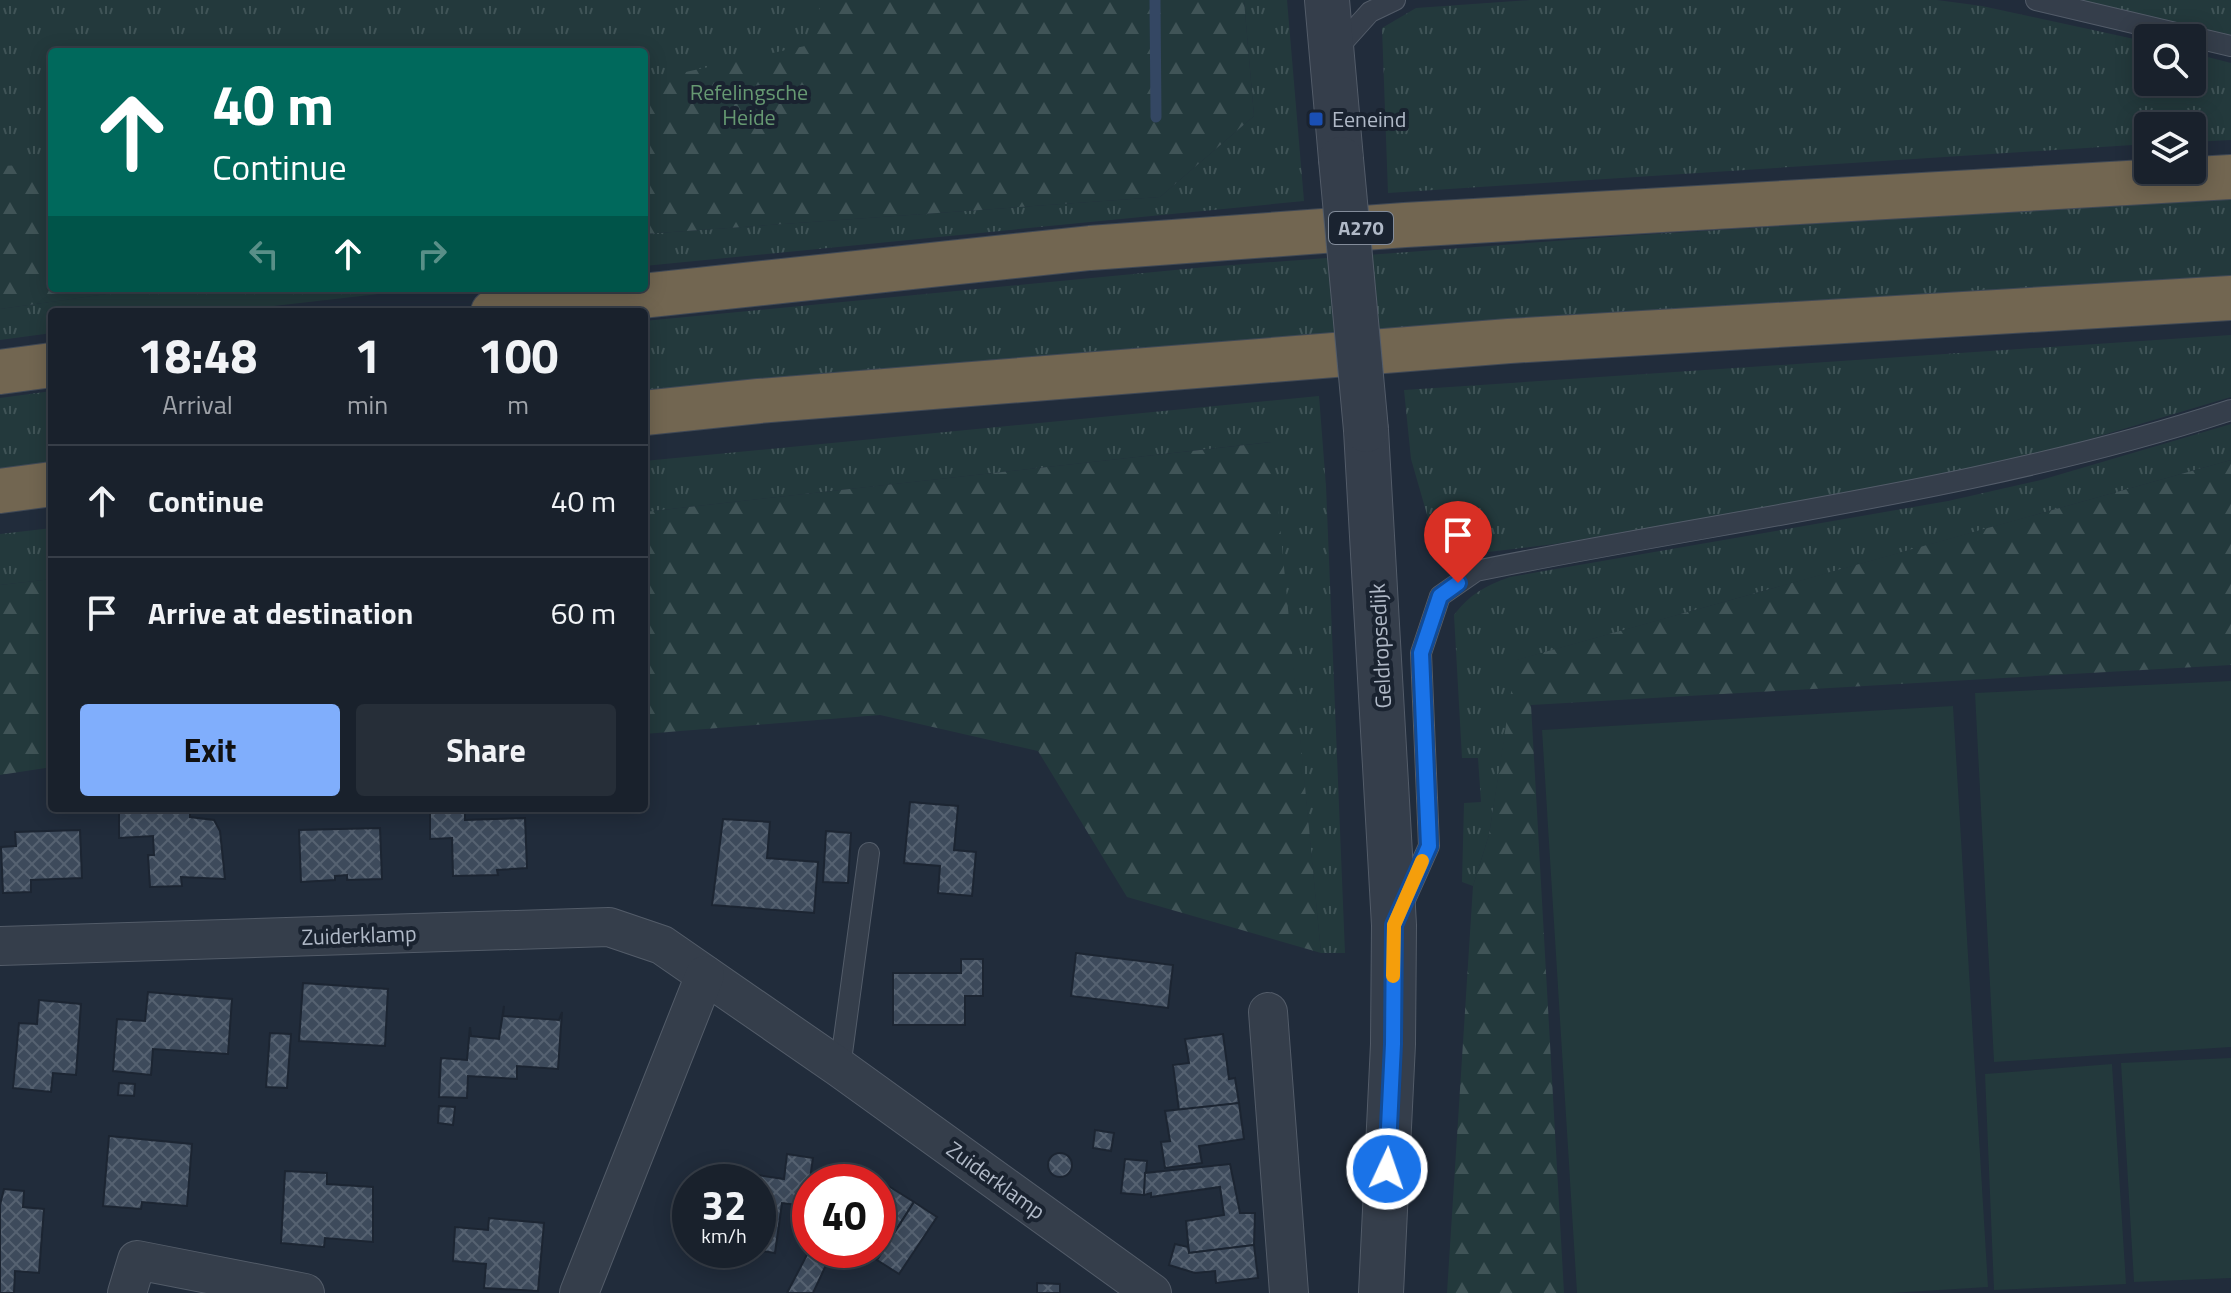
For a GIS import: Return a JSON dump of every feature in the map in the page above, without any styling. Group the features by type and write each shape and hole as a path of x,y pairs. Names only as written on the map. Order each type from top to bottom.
{"highway":[{"name":"A270","path":"530,308 1090,248 1436,223 2231,177"},
{"path":"648,413 1509,341 2231,298"},
{"path":"0,372 48,366"},
{"path":"0,491 48,485"}],"street":[{"name":"Geldropsedijk","path":"1327,0 1366,430 1394,925 1393,1044 1381,1293"},
{"name":"Zuiderklamp","path":"0,946 609,927 662,945 840,1068 1152,1293"},
{"path":"579,1293 705,975"},
{"path":"1268,1012 1289,1293"},
{"path":"127,1293 137,1260 305,1293"}],"lane":[{"path":"1331,56 1370,12 1395,0"},
{"path":"2036,0 2231,46"},
{"path":"1394,925 1429,846 1421,653 1440,596 1476,571 1938,487 2059,461 2231,410"},
{"path":"840,1068 869,853"}],"green space":[{"name":"Refelingsche Heide","path":"0,0 1128,0 648,222 648,48 48,48 48,289 0,304"},
{"path":"823,0 1244,0 1254,116 1160,197 648,234 648,80 805,46"},
{"path":"1244,0 1287,0 1304,201 648,266 648,234 1160,197 1254,116"},
{"path":"1530,0 1937,0 1982,6 2134,39 2134,96 2206,96 2206,57 2231,63 2231,140 2206,141 2206,112 2134,112 2134,145 1388,193 1382,28 1416,8"},
{"path":"2081,0 2231,0 2231,35 2206,29 2206,24 2184,24"},
{"path":"48,164 48,292 121,292 0,309 0,166"},
{"path":"2231,198 2231,277 1635,315 648,399 648,321 1206,267 1623,236"},
{"path":"121,292 396,292 257,308 48,308 48,334 0,340 0,309"},
{"path":"2231,335 2231,397 2036,455 1931,479 1555,544 1463,555 1441,563 1411,459 1404,390"},
{"path":"48,392 48,468 0,474 0,398"},
{"path":"1319,396 1326,486 1345,953 1321,953 1271,442 648,512 648,461"},
{"path":"2231,424 2231,460 1517,660 1489,835 1473,886 1462,882 1464,803 1481,802 1478,758 1462,758 1454,615 1479,592 1510,577 1948,501 2041,480"},
{"path":"1272,442 1321,953 1127,897 1038,751 880,715 648,734 648,512"},
{"path":"2231,460 2231,665 1531,705 1564,1293 1447,1293 1473,886 1489,835 1516,660"},
{"path":"48,528 48,579 0,585 0,534"},
{"path":"48,579 48,768 0,775 0,585"},
{"path":"2231,681 2231,1047 1994,1062 1975,693"},
{"path":"1953,706 1988,1287 1891,1293 1577,1293 1542,730"},
{"path":"2231,1058 2231,1278 2134,1282 2121,1063"},
{"path":"2112,1064 2126,1284 1994,1290 1985,1074"}],"building":[{"path":"910,802 958,806 954,850 976,852 972,896 938,893 940,866 904,863"},
{"path":"119,812 190,812 190,817 214,820 220,831 225,879 181,877 182,886 150,887 148,855 154,855 153,836 119,838"},
{"path":"430,812 465,812 465,820 525,818 527,868 497,870 498,875 453,876 452,838 430,839"},
{"path":"723,819 770,822 767,858 818,862 814,913 712,905"},
{"path":"380,828 382,879 347,880 347,875 335,876 335,880 301,882 299,830"},
{"path":"80,830 82,878 31,880 31,892 3,893 1,847 16,846 15,832"},
{"path":"826,831 851,833 848,883 823,882"},
{"path":"1076,953 1173,965 1168,1008 1071,996"},
{"path":"961,959 983,959 983,996 965,996 965,1025 893,1025 893,973 961,973"},
{"path":"303,983 388,989 385,1046 299,1041"},
{"path":"148,992 232,999 228,1054 153,1049 151,1075 113,1071 117,1019 145,1021"},
{"path":"39,1000 81,1004 76,1075 53,1073 51,1092 13,1088 19,1023 37,1024"},
{"path":"504,1006 503,1016 559,1020 562,1012 558,1069 517,1066 517,1079 468,1076 467,1098 439,1097 441,1058 467,1060 470,1027 471,1036 499,1039"},
{"path":"270,1033 291,1034 287,1088 266,1087"},
{"path":"1223,1034 1229,1079 1235,1078 1239,1103 1179,1111 1173,1065 1189,1063 1185,1039"},
{"path":"119,1083 135,1084 134,1096 118,1095"},
{"path":"1239,1103 1244,1139 1199,1146 1202,1163 1165,1168 1161,1142 1170,1141 1165,1111"},
{"path":"439,1106 455,1107 453,1125 438,1123"},
{"path":"1095,1130 1114,1133 1111,1151 1093,1148"},
{"path":"109,1136 192,1144 187,1206 142,1202 141,1209 103,1206"},
{"path":"1055,1153 1065,1153 1072,1160 1072,1170 1065,1177 1055,1177 1048,1170 1048,1160"},
{"path":"787,1154 813,1158 812,1164 792,1164 792,1204 782,1203 776,1246 776,1178 784,1179"},
{"path":"1125,1159 1147,1161 1144,1195 1121,1193"},
{"path":"1230,1164 1240,1213 1255,1213 1254,1245 1189,1253 1186,1221 1224,1215 1220,1187 1151,1197 1151,1193 1144,1195 1145,1173"},
{"path":"285,1171 327,1173 327,1184 373,1187 373,1242 325,1238 324,1247 281,1243"},
{"path":"4,1189 24,1191 23,1207 44,1209 39,1273 15,1271 14,1293 0,1293 0,1205"},
{"path":"896,1191 914,1202 896,1230"},
{"path":"914,1202 937,1217 899,1274 890,1268 896,1268 896,1230"},
{"path":"489,1218 544,1223 538,1291 484,1288 486,1264 453,1261 455,1227 488,1230"},
{"path":"1175,1244 1188,1247 1189,1253 1254,1245 1258,1278 1216,1283 1215,1271 1195,1273 1169,1265"},
{"path":"800,1268 825,1268 813,1293 787,1293"},
{"path":"1037,1283 1060,1284 1060,1293 1037,1293"}],"waterway":[{"path":"1155,0 1156,117"}],"slow traffic":[{"path":"1393,976 1394,925 1422,861"}],"place":[{"name":"Eeneind","path":"1316,119"}],"route":[{"path":"1387,1169 1393,1044 1394,925 1429,846 1421,653 1440,596 1458,583"}]}
